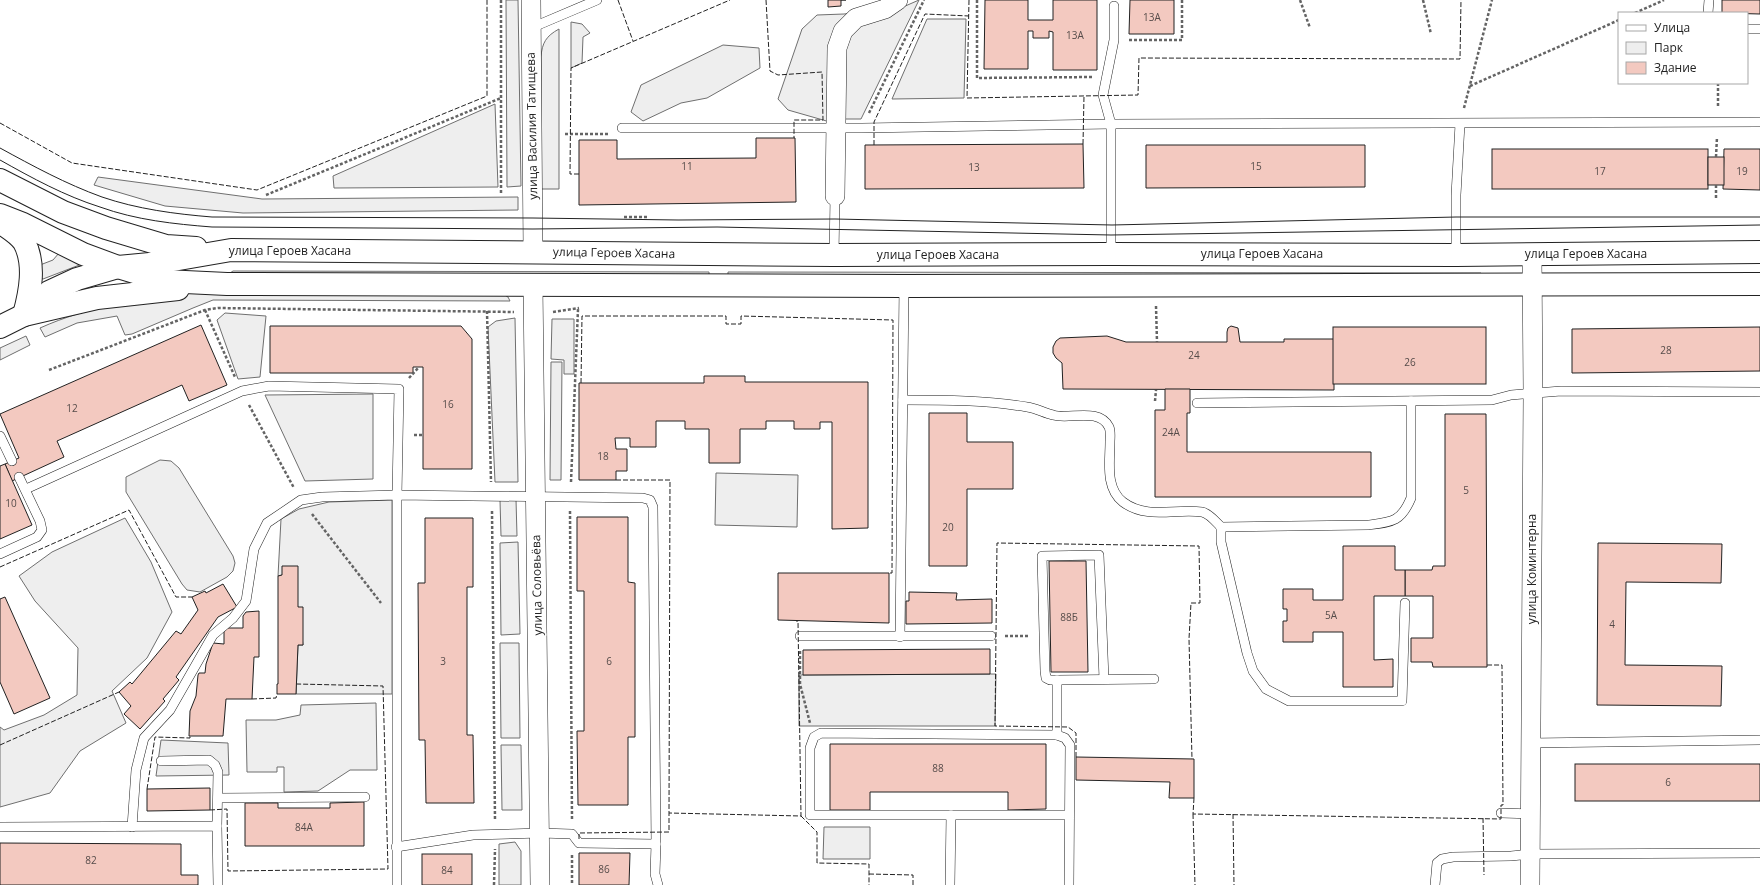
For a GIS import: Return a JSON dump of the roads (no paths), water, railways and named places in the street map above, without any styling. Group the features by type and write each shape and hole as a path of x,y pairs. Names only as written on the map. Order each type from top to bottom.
{"main road":[{"path":"0,180 63,212 106,228 166,246 231,250"},
{"path":"0,215 23,224 83,254 118,267"},
{"path":"0,222 13,231 23,241 29,256 31,290 24,315"},
{"name":"улица Героев Хасана","path":"24,315 48,292 77,279 118,267 150,264 231,250 834,256 1111,254 1456,255 1760,252"},
{"name":"улица Героев Хасана","path":"118,267 164,281 227,284 533,286 1760,284"},
{"name":"улица Героев Хасана","path":"0,327 24,315 97,298 227,284"}],"street":[{"name":"улица Василия Татищева","path":"531,0 533,252"},
{"path":"835,196 837,48 843,31 856,18 885,9 898,0"},
{"name":"улица Коминтерна","path":"1530,885 1533,394 1532,254"},
{"name":"улица Соловьёва","path":"533,286 540,885"}],"lane":[{"path":"531,28 597,0"},
{"path":"1708,0 1708,12"},
{"path":"1111,254 1111,124 1104,96 1114,40 1114,6"},
{"path":"1748,29 1760,29"},
{"path":"622,128 862,128 1111,124 1760,122"},
{"path":"1456,255 1456,195 1460,124"},
{"path":"834,256 835,196"},
{"path":"900,637 904,286"},
{"path":"26,489 242,391 269,386 399,389 397,495 397,885"},
{"path":"1196,403 1492,400 1510,395 1561,392 1760,392"},
{"path":"903,400 967,400 1028,407 1044,411 1053,416 1094,416 1103,420 1109,428 1110,478 1114,491 1122,501 1136,509 1155,512 1204,512 1222,527 1368,526 1391,522 1405,512 1411,498 1411,401"},
{"path":"0,436 12,461"},
{"path":"0,554 37,537 42,530 40,522 20,477"},
{"path":"132,827 136,770 144,738 170,710 213,635 233,618 246,601 254,549 267,523 301,500 322,497 397,495 643,498 650,500 653,507 655,874 658,885"},
{"path":"1222,527 1221,542 1247,653 1253,671 1266,689 1289,701 1402,701 1405,603"},
{"path":"1104,679 1099,555 1042,556 1046,678 1050,680 1154,679"},
{"path":"800,636 991,636"},
{"path":"1057,680 1057,735"},
{"path":"1069,815 810,815 810,748 814,737 822,733 1057,735 1065,738 1070,745 1069,885"},
{"path":"1530,743 1760,740"},
{"path":"161,760 209,760 215,765 218,772 218,885"},
{"path":"218,798 365,797"},
{"path":"1501,813 1530,814"},
{"path":"950,885 951,815"},
{"path":"0,827 217,826"},
{"path":"396,847 473,835 540,833 572,834 579,843 656,844"},
{"path":"1435,885 1437,863 1442,859 1453,857 1511,856 1530,854 1760,853"}],"tram line":[{"path":"0,148 63,181 102,197 129,205 156,210 212,217 678,220 835,219 1112,225 1456,217 1760,217"},
{"path":"0,160 36,180 87,203 127,215 155,221 212,227 533,229 717,227 1111,235 1760,225"}]}
